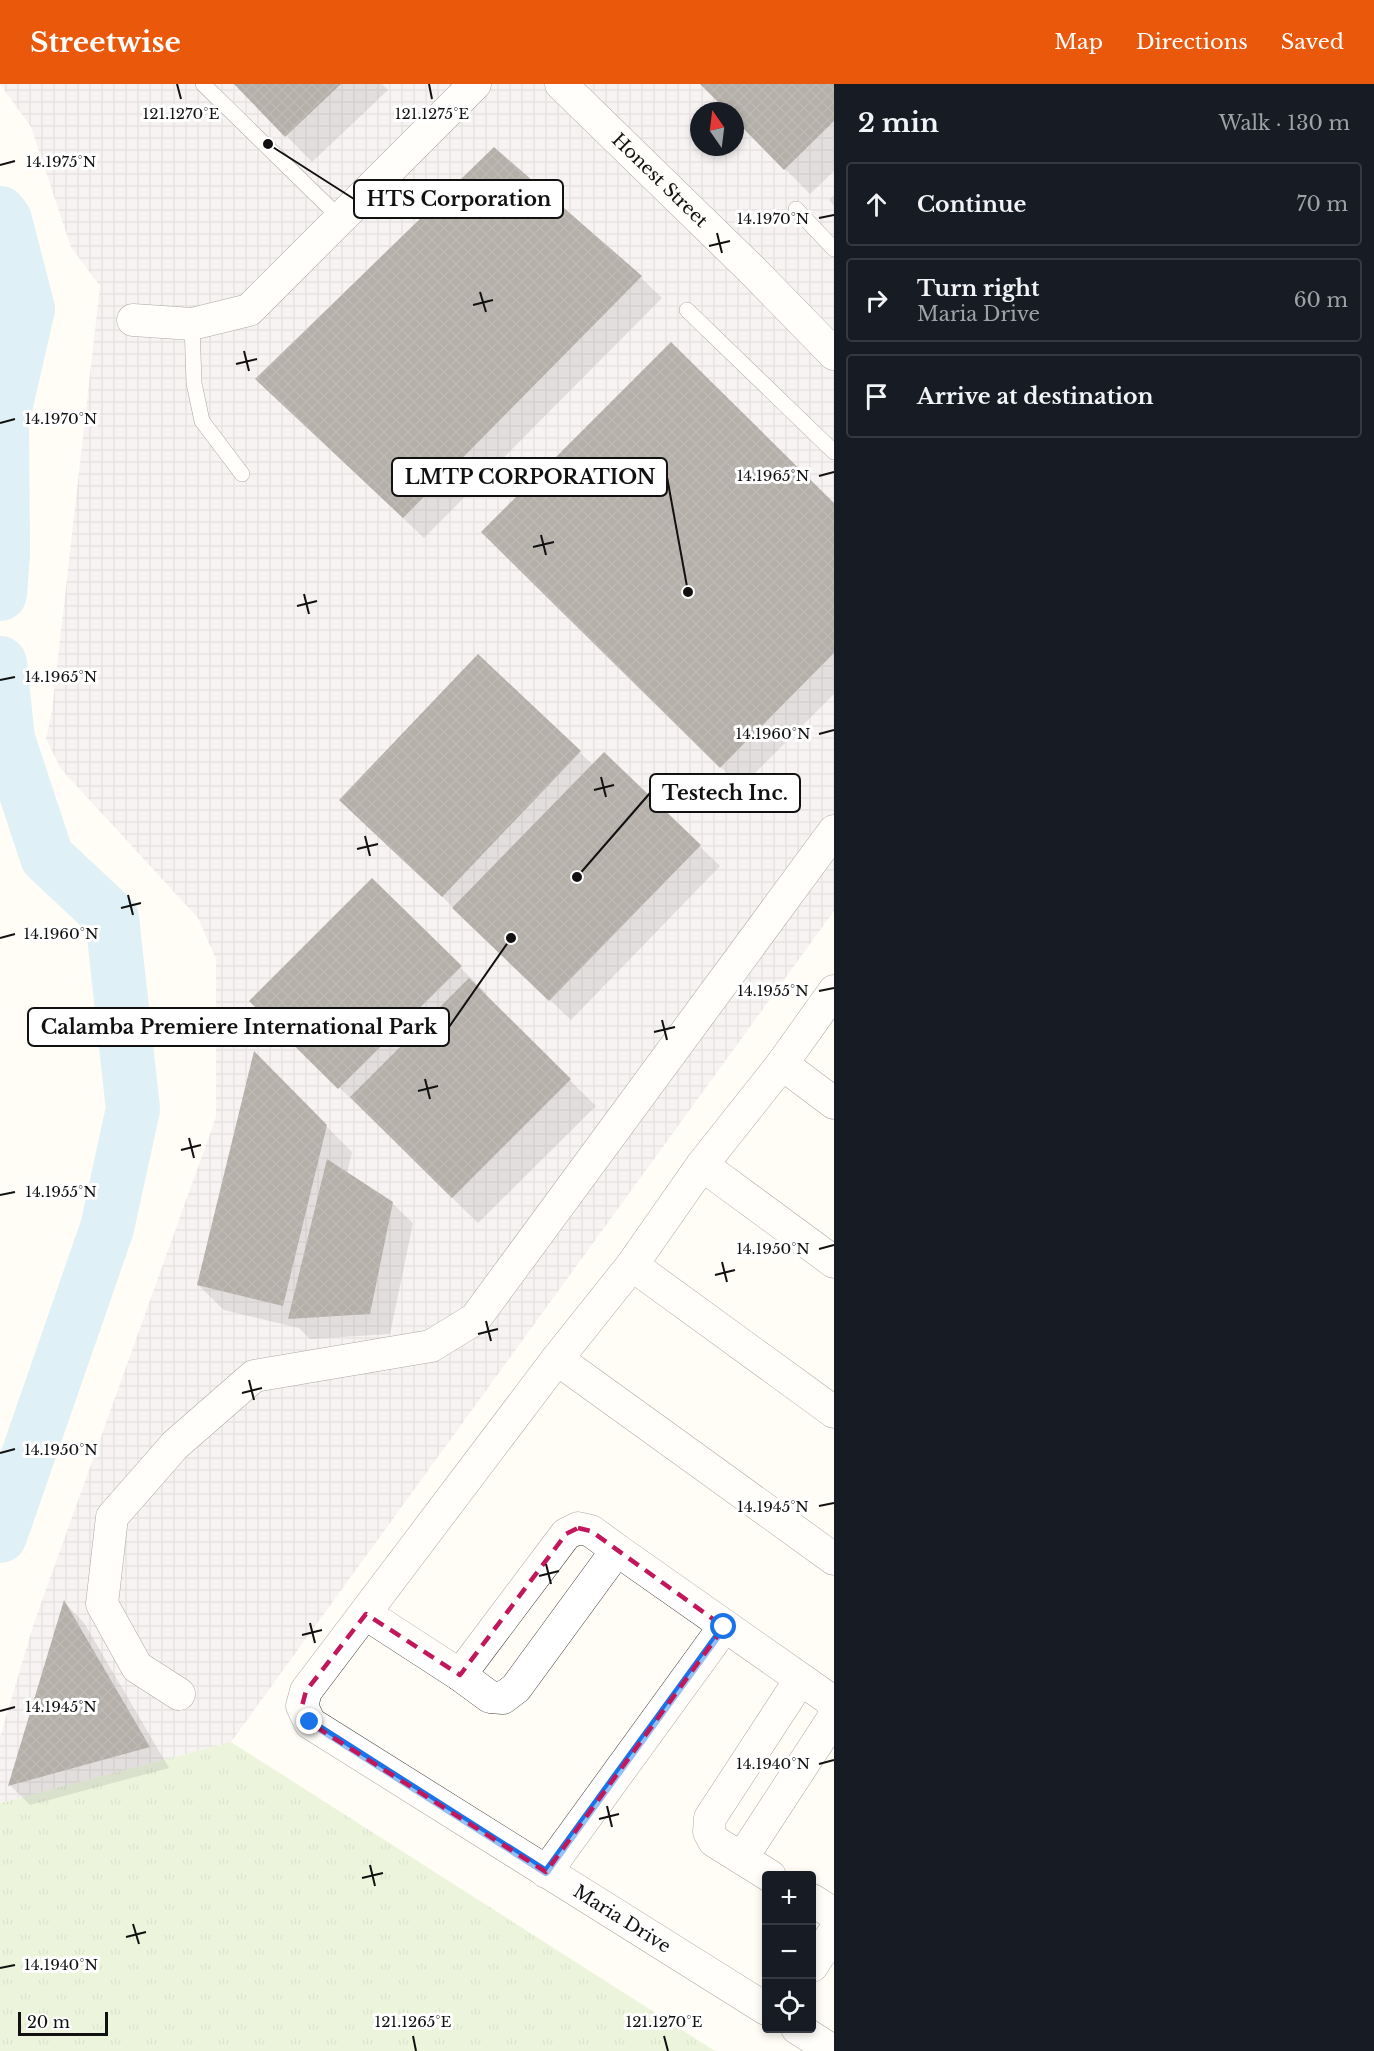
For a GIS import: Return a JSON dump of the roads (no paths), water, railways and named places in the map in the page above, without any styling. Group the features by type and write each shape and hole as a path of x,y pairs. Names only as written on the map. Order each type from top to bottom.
{"street":[{"path":"132,320 192,324 249,310 475,84"},
{"name":"Honest Street","path":"561,84 753,271 834,354"},
{"path":"179,1694 137,1667 102,1604 112,1517 175,1445 254,1376 431,1346 475,1319 834,831"},
{"path":"617,1550 516,1688 503,1698 490,1697 366,1614 557,1359 632,1265 702,1165 782,1064 834,992"},
{"path":"782,1064 834,1103"},
{"path":"702,1165 834,1262"},
{"path":"632,1265 834,1412"},
{"path":"557,1359 834,1559"},
{"path":"460,1675 566,1534 578,1528 591,1531 829,1699 834,1707"},
{"name":"Maria Drive","path":"366,1614 306,1692 302,1706 310,1722 762,2007"},
{"path":"546,1872 724,1627"},
{"path":"763,1871 714,1841 709,1832 710,1818 800,1680"},
{"path":"742,1858 832,1720 834,1713"},
{"path":"816,1903 834,1914"},
{"path":"816,1959 834,1932"},
{"path":"805,2033 833,2051"}],"lane":[{"path":"203,84 340,218"},
{"path":"796,209 834,249"},
{"path":"687,309 834,452"},
{"path":"192,324 194,383 202,421 242,474"}],"waterway":[{"path":"0,213 5,220 28,309 2,422 3,553 0,594"},
{"path":"0,663 8,739 47,857 112,918 133,1109 107,1228 0,1536"}],"place":[{"name":"HTS Corporation","path":"268,144"},
{"name":"LMTP CORPORATION","path":"688,592"},
{"name":"Testech Inc.","path":"577,877"},
{"name":"Calamba Premiere International Park","path":"511,938"}]}
